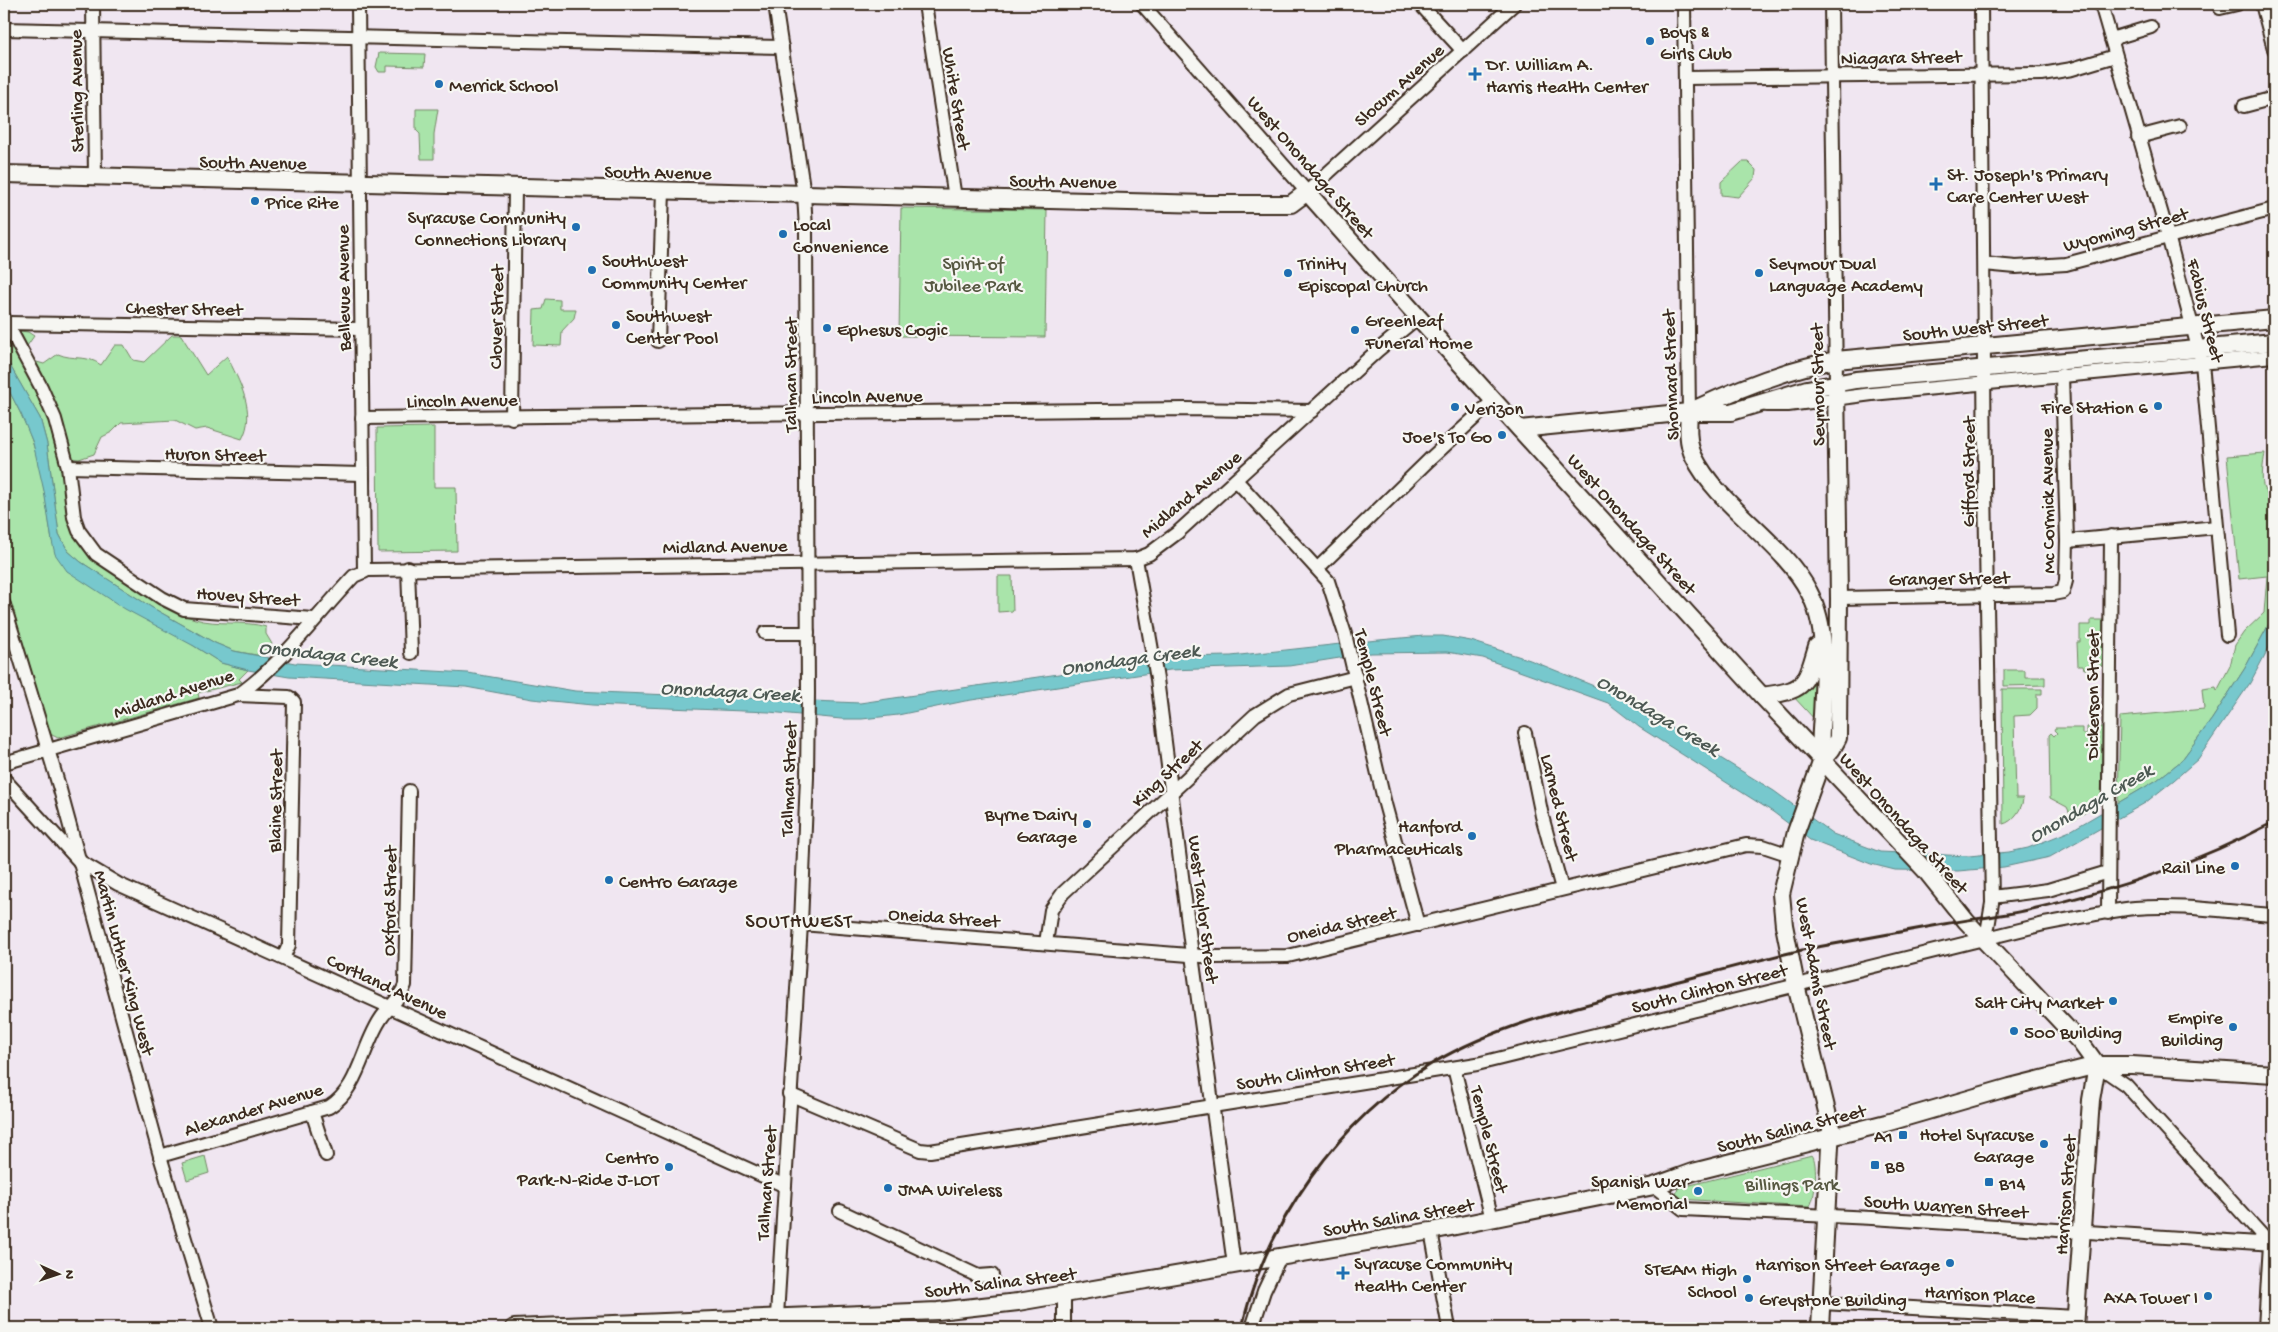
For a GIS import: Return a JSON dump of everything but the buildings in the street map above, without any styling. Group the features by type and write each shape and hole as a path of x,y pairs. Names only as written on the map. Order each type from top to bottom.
{"main road":[{"name":"South Avenue","path":"4,174 94,178 515,188 1288,204 1291,204 1307,192"},
{"name":"West Onondaga Street","path":"1307,192 1418,318 1762,696 1926,871 1985,939 2081,1043 2097,1065"},
{"name":"South West Street","path":"1689,412 1725,395 1789,371 1836,360 2274,319"},
{"name":"South West Street","path":"1520,429 1689,412 1732,412 1806,389 1837,391 1985,375 2200,356 2274,342"},
{"name":"Seymour Street","path":"1822,760 1832,749 1838,738 1840,598 1837,391"},
{"name":"Shonnard Street","path":"1689,412 1688,433 1693,456 1720,492 1794,570 1814,601 1821,632 1822,716 1819,746 1822,760"},
{"path":"1762,696 1790,691 1805,682 1821,632"},
{"name":"West Adams Street","path":"1820,1328 1828,1217 1831,1128 1796,985 1784,926 1781,894 1796,832 1822,760"},
{"name":"South Salina Street","path":"514,1328 616,1326 777,1316 938,1311 1064,1294 1492,1220 1654,1186 1693,1172 2097,1065 2132,1065 2274,1074"},
{"name":"Harrison Street","path":"2075,1323 2091,1100 2097,1065"}],"street":[{"name":"Sterling Avenue","path":"93,4 94,178"},
{"name":"Bellevue Avenue","path":"358,4 364,572"},
{"name":"Tallman Street","path":"775,4 804,194 808,414 808,721 801,924 789,1094 777,1316"},
{"name":"White Street","path":"925,4 955,198"},
{"name":"West Onondaga Street","path":"1142,4 1307,192"},
{"path":"1420,4 1463,51"},
{"name":"Slocum Avenue","path":"1307,192 1514,4"},
{"name":"Shonnard Street","path":"1684,4 1689,412"},
{"name":"Seymour Street","path":"1831,4 1837,391"},
{"name":"Gifford Street","path":"1981,4 1980,74 1992,869 1992,897 1985,939"},
{"name":"Fabius Street","path":"2101,4 2168,236 2200,356 2226,635"},
{"path":"2220,8 2237,4"},
{"path":"2262,4 2274,49"},
{"path":"2111,39 2151,28"},
{"path":"4,29 782,47"},
{"name":"Niagara Street","path":"1685,78 2042,74 2072,69 2116,56"},
{"path":"2244,106 2274,98"},
{"path":"2138,137 2180,126"},
{"name":"Clover Street","path":"512,418 515,188"},
{"path":"658,341 663,191"},
{"name":"Wyoming Street","path":"1984,264 2016,267 2066,264 2274,209"},
{"name":"Midland Avenue","path":"4,763 238,695 256,682 286,652 354,576 378,568 1136,559 1148,554 1177,533 1418,318"},
{"path":"5,321 41,387 55,419 68,467"},
{"name":"Chester Street","path":"5,321 362,329"},
{"name":"South West Street","path":"1985,375 2062,376 2200,356 2274,356"},
{"name":"Mc Cormick Avenue","path":"2060,594 2066,587 2062,376"},
{"path":"1318,568 1435,454 1494,400"},
{"name":"Lincoln Avenue","path":"362,418 512,418 1186,409 1312,411"},
{"name":"Huron Street","path":"68,467 362,474"},
{"name":"Hovey Street","path":"68,467 74,517 83,538 96,554 162,598 184,609 314,619"},
{"name":"Temple Street","path":"1236,480 1328,581 1345,634 1385,804 1418,925"},
{"path":"2066,541 2217,527"},
{"name":"Dickerson Street","path":"2108,913 2111,536"},
{"name":"West Taylor Street","path":"1136,559 1153,650 1234,1265"},
{"path":"408,568 411,653"},
{"name":"Granger Street","path":"1840,598 2060,594"},
{"name":"Martin Luther King West","path":"4,606 48,750 160,1156 212,1328"},
{"path":"765,633 808,633"},
{"name":"King Street","path":"1046,943 1051,910 1054,903 1255,715 1271,703 1305,689 1356,678"},
{"name":"Blaine Street","path":"238,695 289,697 294,702 289,945 283,958"},
{"name":"Larned Street","path":"1525,734 1542,816 1562,889"},
{"name":"Cortland Avenue","path":"4,780 79,861 118,884 784,1185"},
{"name":"Oxford Street","path":"391,1007 405,985 409,791"},
{"name":"Oneida Street","path":"801,924 1192,955 1288,956 1746,845 1763,846 1790,855"},
{"path":"1992,897 2048,890 2108,872"},
{"name":"South Clinton Street","path":"789,1094 920,1150 930,1151 1477,1064 2044,924 2136,908 2191,908 2274,915"},
{"name":"Alexander Avenue","path":"160,1156 329,1107 345,1094 382,1017 391,1007"},
{"path":"2097,1065 2126,1084 2272,1244 2265,1328"},
{"name":"Temple Street","path":"1454,1068 1492,1220"},
{"path":"312,1112 326,1156"},
{"name":"South Warren Street","path":"1654,1186 1683,1209 1878,1219 2272,1244"},
{"path":"840,1211 978,1276 992,1275"},
{"path":"1431,1231 1448,1328"},
{"path":"1252,1328 1264,1290 1280,1257"},
{"path":"1064,1294 1064,1328"},
{"name":"Harrison Place","path":"1822,1303 2075,1323"}],"green space":[{"path":"379,53 425,54 424,67 387,66 387,72 379,72 376,67"},
{"path":"416,109 438,109 434,134 434,159 421,159 420,134 416,130"},
{"path":"1742,162 1748,162 1756,170 1755,178 1738,197 1721,195 1721,182"},
{"name":"Spirit of Jubilee Park","path":"901,208 1047,210 1045,337 899,336"},
{"path":"546,299 560,300 560,309 576,309 574,318 562,331 561,346 533,345 534,310 543,309"},
{"path":"4,329 28,332 34,336 27,346 33,361 44,364 58,354 90,360 101,365 115,345 124,345 133,360 144,362 172,335 181,335 206,375 227,356 241,386 247,407 248,418 242,439 207,428 195,430 175,420 121,423 112,432 102,437 94,454 79,459 61,457 65,497 70,523 75,535 91,556 165,605 187,616 204,621 266,627 266,634 272,644 262,656 234,651 215,643 151,607 81,562 68,551 59,534 47,444 40,418 4,355"},
{"path":"4,381 26,426 36,453 52,541 194,646 221,663 248,670 239,679 242,682 198,693 199,698 58,738 50,734 4,579"},
{"path":"434,427 434,487 456,487 457,551 378,552 377,428"},
{"path":"2265,453 2262,472 2263,486 2265,492 2274,499 2274,615 2245,668 2212,719 2181,761 2157,780 2118,803 2120,717 2204,709 2202,689 2216,687 2217,691 2230,666 2235,645 2244,632 2264,613 2267,576 2239,579 2227,456"},
{"path":"998,576 1012,576 1013,611 998,612"},
{"path":"2091,620 2103,620 2102,666 2096,666 2095,669 2084,669 2083,666 2078,666 2077,642 2080,642 2080,625 2091,625"},
{"path":"2004,670 2025,670 2025,677 2045,677 2045,685 2004,686"},
{"path":"1816,675 1817,722 1792,695"},
{"path":"2002,689 2042,689 2042,694 2037,694 2037,708 2030,715 2014,716 2016,798 2023,798 2023,802 2017,814 2010,821 2003,824"},
{"path":"2087,727 2103,727 2101,803 2073,820 2067,807 2050,798 2049,735 2051,733 2054,736 2057,733 2054,730 2055,728 2082,728 2082,734 2087,734"},
{"name":"Billings Park","path":"1812,1155 1815,1165 1815,1181 1813,1197 1809,1207 1680,1199 1676,1195 1678,1188"},
{"path":"205,1156 209,1173 187,1180 182,1163"}],"water":[{"path":"4,355 40,418 47,444 59,534 68,551 81,562 151,607 215,643 234,651 295,663 468,673 575,691 860,703 1175,657 1231,656 1368,641 1443,636 1471,641 1530,660 1621,697 1774,791 1833,834 1880,852 1969,856 2028,848 2070,831 2157,780 2181,761 2212,719 2245,668 2274,615 2274,638 2250,683 2198,759 2145,803 2050,857 2004,867 1958,871 1895,870 1871,864 1810,840 1773,812 1639,727 1608,703 1483,658 1447,652 1371,653 1289,666 1170,670 965,701 898,715 862,719 841,719 769,712 592,705 532,699 466,687 289,677 221,663 194,646 125,609 67,571 55,554 33,443 4,381"}],"railway":[{"path":"1242,1328 1253,1289 1268,1250 1288,1213 1311,1177 1338,1143 1367,1113 1399,1086 1433,1063 1459,1049 1485,1037 1540,1018 1772,957 1861,939 2018,912 2091,894 2185,863 2274,822"}],"place":[{"name":"Boys & Girls Club","path":"1650,41"},
{"name":"Dr. William A. Harris Health Center","path":"1475,74"},
{"name":"Merrick School","path":"439,84"},
{"name":"St. Joseph's Primary Care Center West","path":"1936,184"},
{"name":"Price Rite","path":"255,201"},
{"name":"Syracuse Community Connections Library","path":"576,227"},
{"name":"Local Convenience","path":"783,234"},
{"name":"Southwest Community Center","path":"592,270"},
{"name":"Trinity Episcopal Church","path":"1288,273"},
{"name":"Seymour Dual Language Academy","path":"1759,273"},
{"name":"Southwest Center Pool","path":"616,325"},
{"name":"Ephesus Cogic","path":"827,328"},
{"name":"Greenleaf Funeral Home","path":"1355,330"},
{"name":"Fire Station 6","path":"2158,406"},
{"name":"Verizon","path":"1455,407"},
{"name":"Joe's To Go","path":"1502,435"},
{"name":"Byrne Dairy Garage","path":"1087,824"},
{"name":"Hanford Pharmaceuticals","path":"1472,836"},
{"name":"Rail Line","path":"2235,866"},
{"name":"Centro Garage","path":"609,880"},
{"name":"Salt City Market","path":"2113,1001"},
{"name":"Empire Building","path":"2233,1027"},
{"name":"500 Building","path":"2014,1031"},
{"name":"A1","path":"1903,1135"},
{"name":"Hotel Syracuse Garage","path":"2044,1144"},
{"name":"B8","path":"1875,1165"},
{"name":"Centro Park-N-Ride J-LOT","path":"669,1167"},
{"name":"B14","path":"1989,1182"},
{"name":"JMA Wireless","path":"888,1188"},
{"name":"Spanish War Memorial","path":"1698,1191"},
{"name":"Harrison Street Garage","path":"1950,1263"},
{"name":"Syracuse Community Health Center","path":"1343,1273"},
{"name":"STEAM High School","path":"1747,1279"},
{"name":"AXA Tower I","path":"2208,1296"},
{"name":"Greystone Building","path":"1749,1298"}],"district":[{"name":"SOUTHWEST","path":"799,920"}],"water label":[{"name":"Onondaga Creek","path":"328,653"},
{"name":"Onondaga Creek","path":"1130,658"},
{"name":"Onondaga Creek","path":"730,690"},
{"name":"Onondaga Creek","path":"1659,714"},
{"name":"Onondaga Creek","path":"2090,802"}]}
